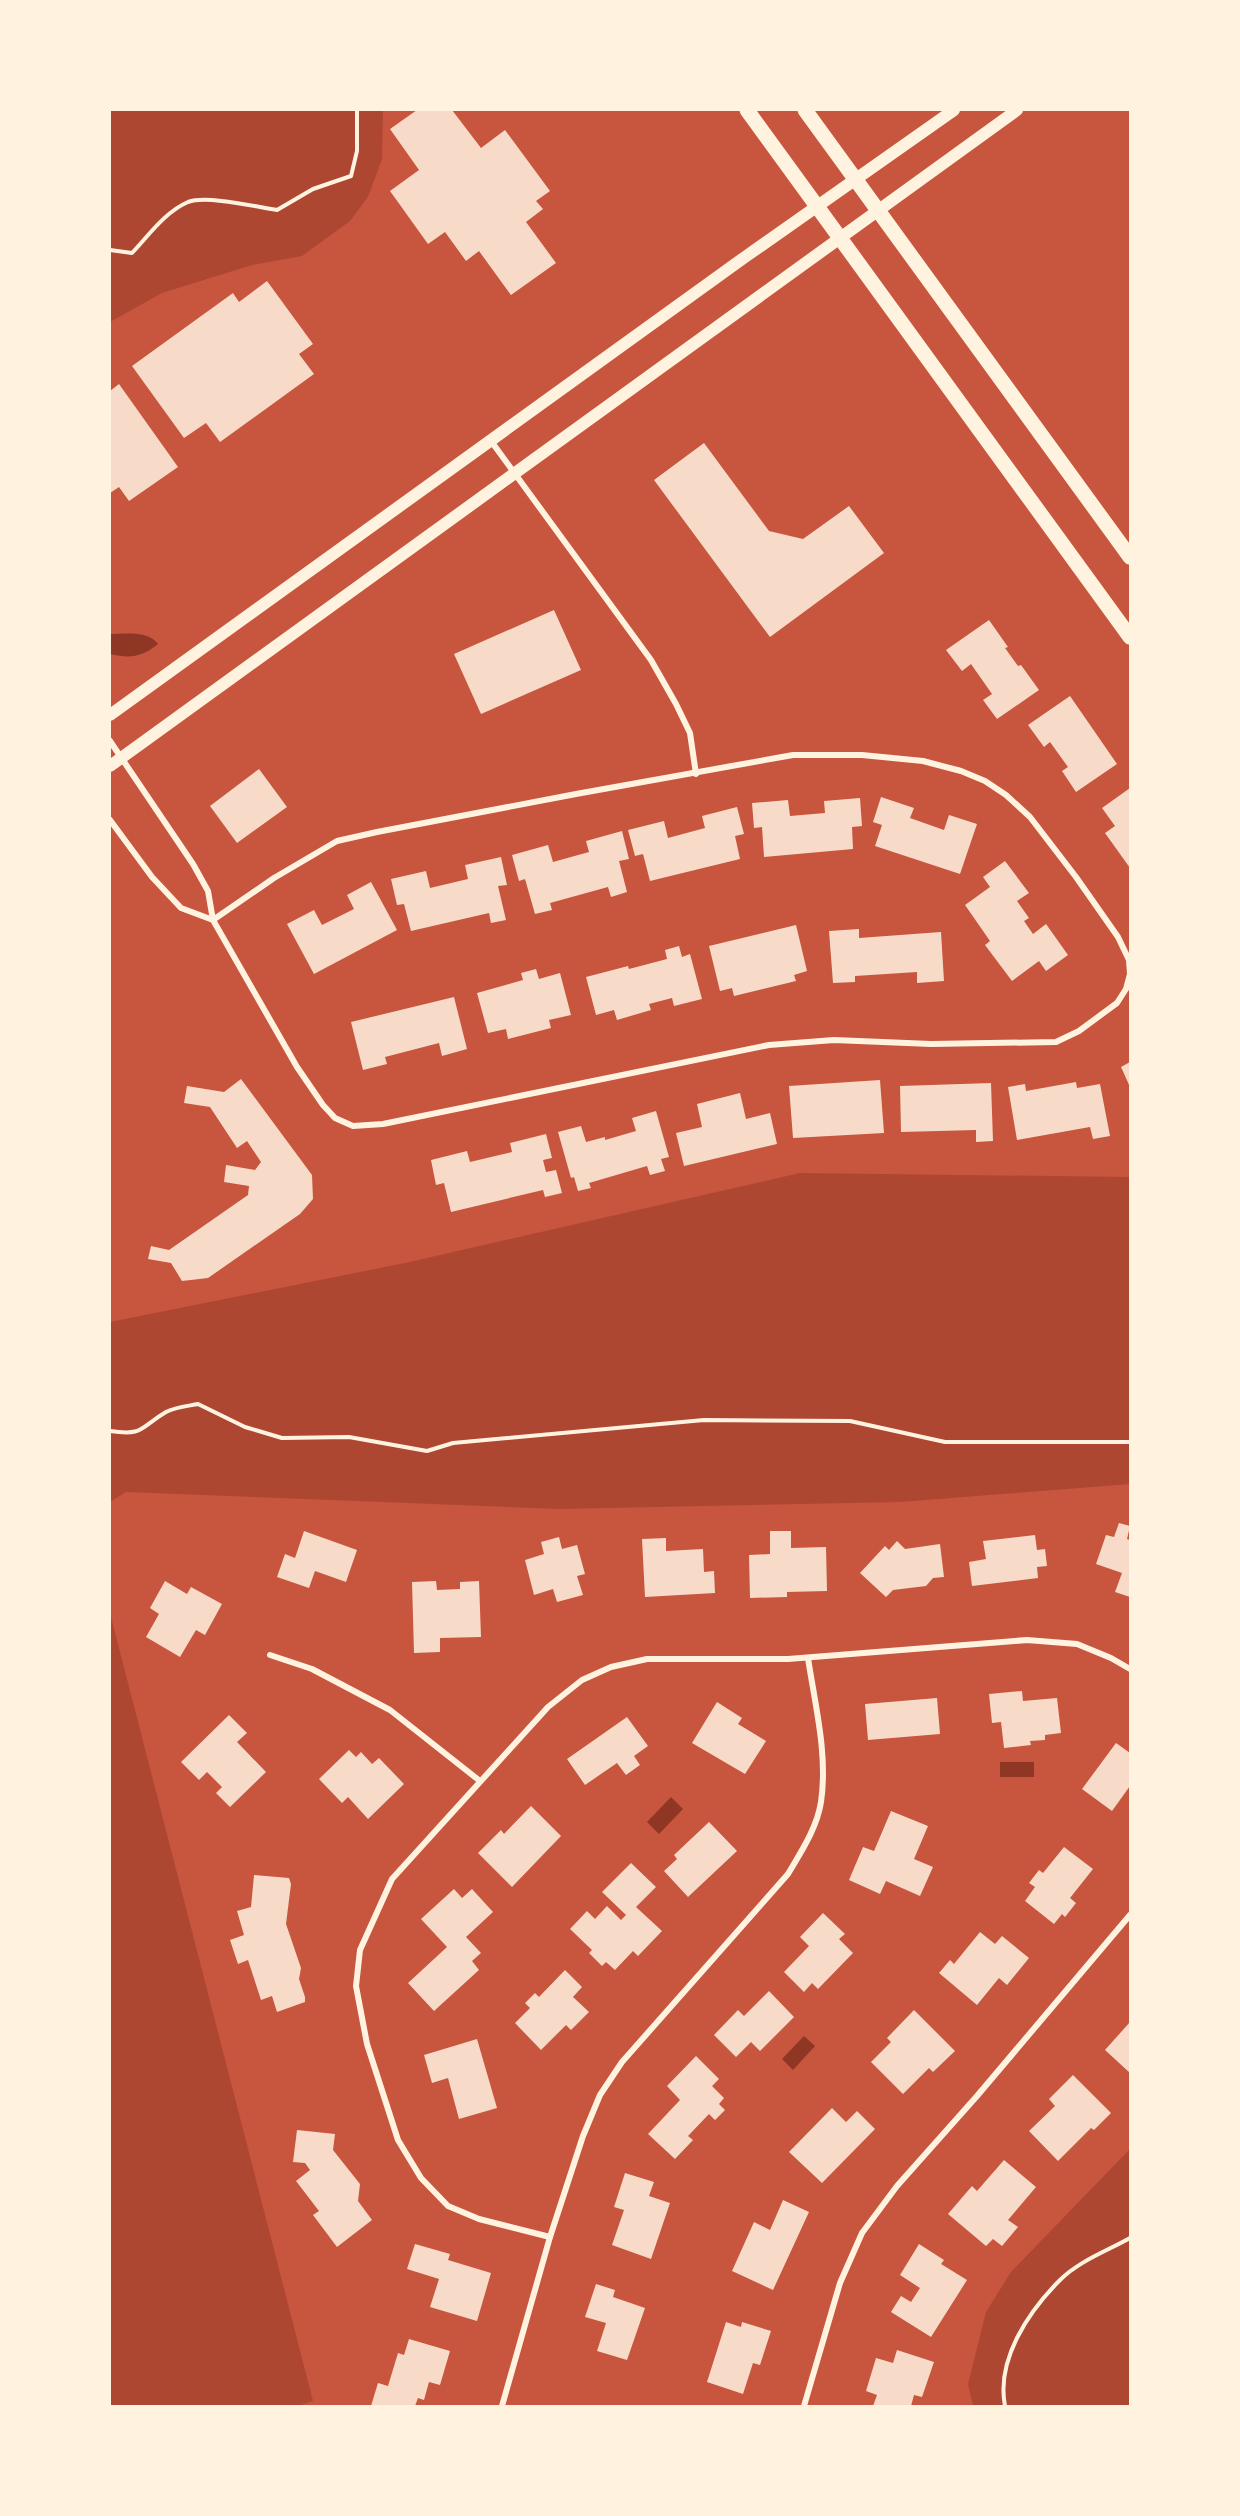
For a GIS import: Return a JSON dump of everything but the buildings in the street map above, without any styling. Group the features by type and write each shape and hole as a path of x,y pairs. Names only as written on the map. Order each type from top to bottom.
{"main road":[{"path":"747,110 1131,637"},
{"path":"805,110 1131,557"},
{"path":"110,715 954,110"},
{"path":"110,766 1017,110"}],"street":[{"path":"491,441 651,660 690,733 696,774"},
{"path":"110,741 194,864 207,891 213,920 297,1067 323,1105 335,1118 353,1126 383,1124 769,1045 834,1040 931,1044 1056,1042 1079,1032 1117,1004 1126,989 1130,974 1129,960 1118,937 1030,817 985,781 923,761 862,755 793,755 576,794 337,841 274,878 213,920"},
{"path":"110,820 152,877 181,908 213,920"},
{"path":"550,2237 479,2219 448,2206 421,2178 398,2140 367,2044 356,1986 360,1950 392,1879 548,1707 582,1680 611,1667 647,1659 808,1658 1028,1640 1077,1644 1131,1669"},
{"path":"270,1655 312,1669 390,1710 480,1781"},
{"path":"502,2406 550,2237 583,2136 600,2095 622,2062 788,1874 807,1843 821,1803 823,1757 808,1658"},
{"path":"804,2406 840,2283 862,2233 897,2186 985,2087 1131,1915"}],"path":[{"path":"110,250 132,253 165,217 190,201 224,201 277,210 313,189 351,176 357,151 357,110"},
{"path":"110,1431 129,1434 144,1430 167,1412 198,1404 245,1427 282,1438 348,1437 427,1451 453,1443 704,1420 850,1421 945,1442 1131,1442"},
{"path":"1005,2406 1004,2377 1014,2343 1036,2310 1060,2279 1098,2253 1131,2238"}],"shaded area":[{"path":"110,110 383,110 382,159 368,197 350,221 302,256 252,265 162,293 110,322"},
{"path":"110,634 142,635 158,644 141,654 117,656 110,654"},
{"path":"800,1173 1130,1177 1130,1484 900,1502 559,1509 126,1492 110,1502 110,1322 405,1263"},
{"path":"110,1613 313,2401 298,2406 110,2406"},
{"path":"1000,1762 1034,1762 1034,1777 1000,1777"},
{"path":"671,1797 683,1809 659,1834 647,1822"},
{"path":"804,2036 815,2046 793,2070 782,2059"},
{"path":"1130,2149 1130,2406 973,2406 968,2384 986,2312 1011,2272"}]}
